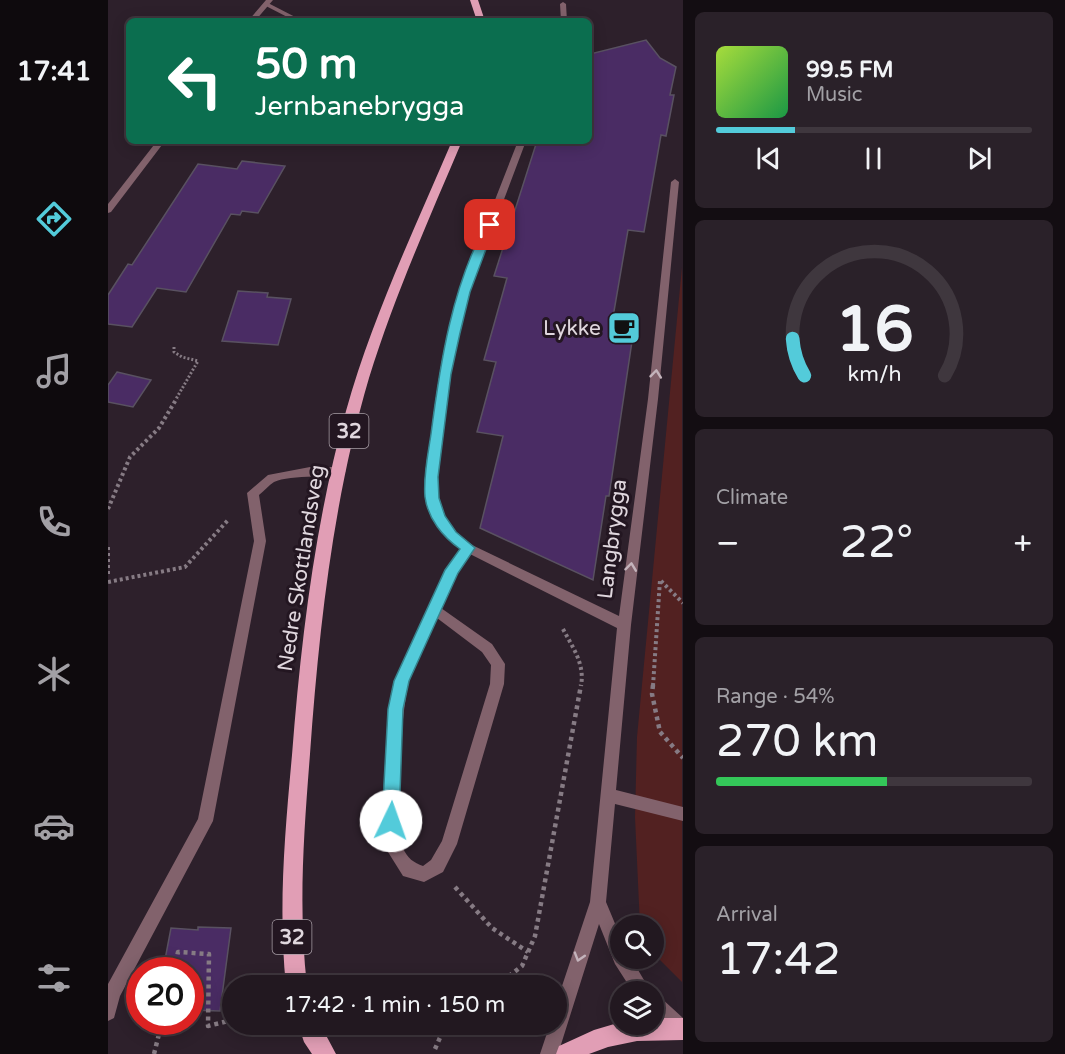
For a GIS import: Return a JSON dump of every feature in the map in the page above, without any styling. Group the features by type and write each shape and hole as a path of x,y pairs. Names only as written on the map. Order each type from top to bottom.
{"main road":[{"path":"474,0 480,18"},
{"name":"Nedre Skottlandsveg","path":"296,975 292,946 291,887 302,737 318,591 339,471 353,411 366,369 456,144"},
{"path":"567,1054 587,1043 616,1033 652,1027 682,1029"},
{"path":"313,1035 325,1054"}],"street":[{"path":"254,18 268,2 295,18"},
{"path":"564,4 564,18"},
{"path":"108,210 159,144"},
{"path":"521,144 464,292 445,374 432,477 432,498 439,518 451,535 468,548 624,625"},
{"name":"Langbrygga","path":"549,1054 598,902 624,625 654,388 675,182"},
{"path":"108,1012 112,994 206,821 260,541 253,493 272,478 310,471 339,471"},
{"path":"435,610 487,648 498,664 497,684 450,844 437,867 424,874 409,870 396,852 391,821 396,709 402,681 453,570 468,548"},
{"path":"609,795 682,814"},
{"name":"Langbrygga","path":"598,902 610,931"},
{"path":"664,1012 682,1029"}],"path":[{"path":"108,510 130,457 159,428 198,361 182,357 174,351 174,347"},
{"path":"108,582 185,567 234,514"},
{"path":"108,547 108,576"},
{"path":"682,603 660,580 652,694 660,732 682,758"},
{"path":"510,975 522,966 535,936 583,673 577,655 563,629"},
{"path":"437,867 492,928 528,952"},
{"path":"177,957 178,952 209,954 208,1026 222,1022"},
{"path":"154,1054 159,1035"},
{"path":"435,1049 441,1035"}],"shaded area":[{"path":"682,267 682,982 664,964 664,915 639,915 635,817 637,737"}],"building":[{"path":"646,40 660,58 676,67 670,95 674,95 666,136 661,135 644,232 628,230 613,317 635,321 609,496 606,496 593,580 480,528 503,436 477,432 496,362 484,360 507,278 494,276 536,144 592,144 592,54"},
{"path":"242,161 285,166 258,213 242,211 240,215 231,214 186,292 157,288 132,327 108,324 108,295 128,264 132,265 198,164 237,169"},
{"path":"238,291 268,293 267,297 291,299 278,345 222,341"},
{"path":"117,372 151,380 133,407 108,402 108,385"},
{"path":"198,927 231,928 225,975 222,975 220,1011 204,1010 204,957 165,957 171,928 198,930"}],"place":[{"name":"Lykke","path":"624,328"}],"route":[{"path":"391,821 396,709 402,681 453,570 468,548 451,535 439,518 432,498 432,477 445,374 454,333 464,292 490,225"}]}
